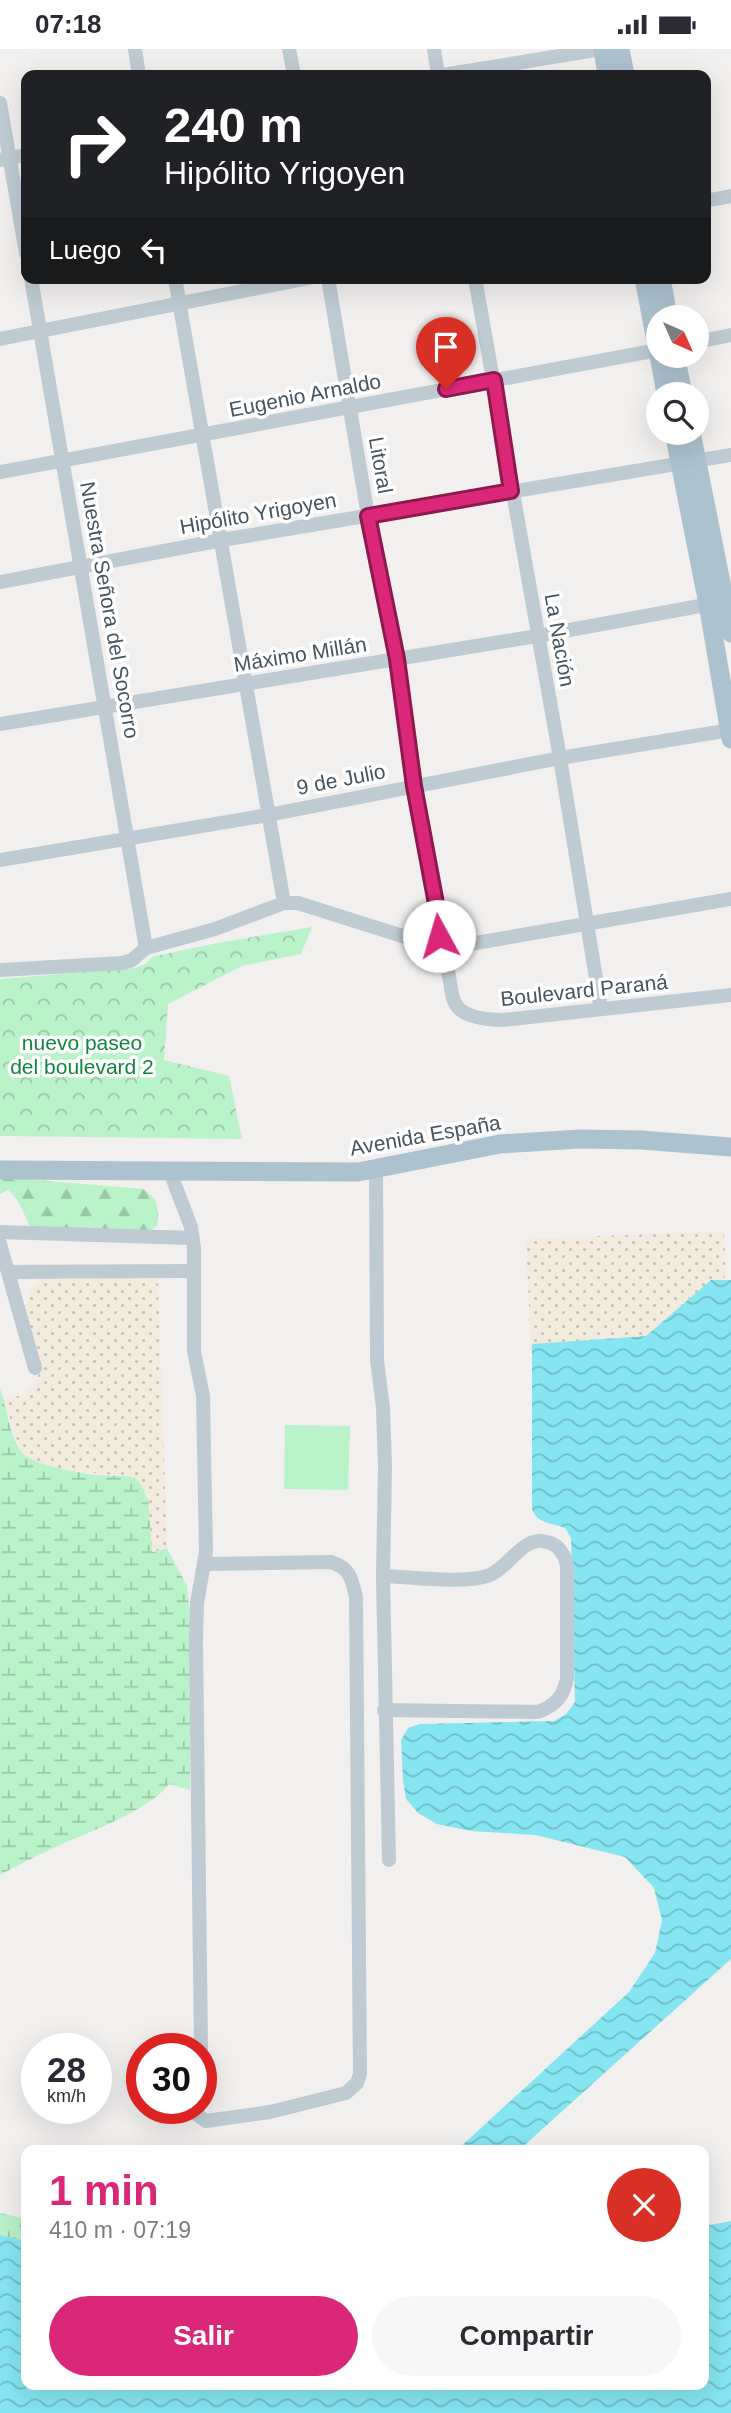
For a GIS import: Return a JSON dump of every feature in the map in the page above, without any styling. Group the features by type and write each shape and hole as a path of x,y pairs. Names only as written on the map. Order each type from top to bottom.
{"main road":[{"path":"602,49 606,70"},
{"path":"620,49 624,70"},
{"path":"645,284 649,305"},
{"path":"662,284 666,305"},
{"path":"680,445 688,462 721,602 731,633"},
{"path":"688,462 690,445"},
{"path":"721,602 730,733"},
{"name":"Avenida España","path":"0,1170 358,1172 532,1140 641,1140 731,1147"}],"street":[{"path":"135,49 138,70"},
{"path":"289,49 293,70"},
{"path":"434,49 437,70"},
{"path":"474,70 602,49"},
{"path":"0,103 5,159 21,231"},
{"path":"711,200 731,196"},
{"name":"Nuestra Señora del Socorro","path":"32,284 146,948"},
{"path":"176,284 284,904"},
{"path":"0,339 280,284"},
{"name":"Litoral","path":"329,284 368,516 397,659 414,786 440,925 437,949"},
{"name":"La Nación","path":"476,284 511,491 561,758 601,1009"},
{"path":"709,339 731,335"},
{"name":"Eugenio Arnaldo","path":"0,472 646,354"},
{"name":"Hipólito Yrigoyen","path":"0,582 222,540 731,455"},
{"name":"Máximo Millán","path":"0,724 537,636 721,602"},
{"name":"9 de Julio","path":"0,860 268,815 561,758 730,733"},
{"path":"0,970 123,963 132,960 146,948 215,929 284,904 308,905 437,949 731,899"},
{"name":"Boulevard Paraná","path":"437,949 457,1006 463,1014 474,1018 503,1020 731,995"},
{"path":"376,1170 377,1360 385,1467 384,1710 389,1860"},
{"path":"170,1172 191,1227 194,1351 203,1396 206,1552 197,1603 196,1640 201,2033"},
{"path":"0,1233 192,1238"},
{"path":"0,1244 35,1368"},
{"path":"8,1272 194,1271"},
{"path":"383,1576 474,1579 491,1575 522,1549 538,1541 553,1543 564,1553 566,1565 567,1679 564,1693 557,1702 538,1711 384,1710"},
{"path":"204,1564 331,1562 340,1565 351,1575 356,1597 360,2074 357,2083 346,2093 270,2112 217,2119"}],"green space":[{"name":"nuevo paseo del boulevard 2","path":"312,927 301,954 242,966 168,1004 164,1060 229,1076 242,1139 0,1136 0,979 135,968 146,964 151,957"},
{"path":"0,1177 143,1189 152,1196 157,1205 157,1226 139,1237 34,1233 13,1195 8,1190 0,1194"},
{"path":"0,1388 13,1436 25,1455 43,1464 78,1472 135,1477 146,1494 151,1512 153,1552 167,1548 187,1586 190,1615 190,1790 169,1784 147,1804 131,1813 0,1875"},
{"path":"285,1425 350,1426 348,1490 284,1489"},
{"path":"0,2213 21,2218 21,2240 0,2235"}],"sand":[{"path":"724,1231 726,1276 658,1334 537,1490 526,1239"},
{"path":"40,1279 158,1279 167,1548 152,1552 148,1494 135,1477 57,1468 29,1458 20,1450 4,1399 23,1394 36,1384 39,1372 27,1309 30,1294"}],"water":[{"path":"711,1280 731,1280 731,1959 525,2145 463,2145 629,1992 655,1953 662,1920 654,1888 625,1857 535,1835 471,1831 437,1824 418,1813 406,1799 401,1740 408,1728 420,1724 554,1721 566,1714 575,1702 571,1538 565,1528 541,1520 532,1509 532,1344 646,1336"},
{"path":"731,2221 731,2413 0,2413 0,2235 21,2240 21,2390 709,2390 709,2225"}],"route":[{"path":"439,936 440,925 414,786 397,659 368,516 511,491 494,380 446,389"}]}
